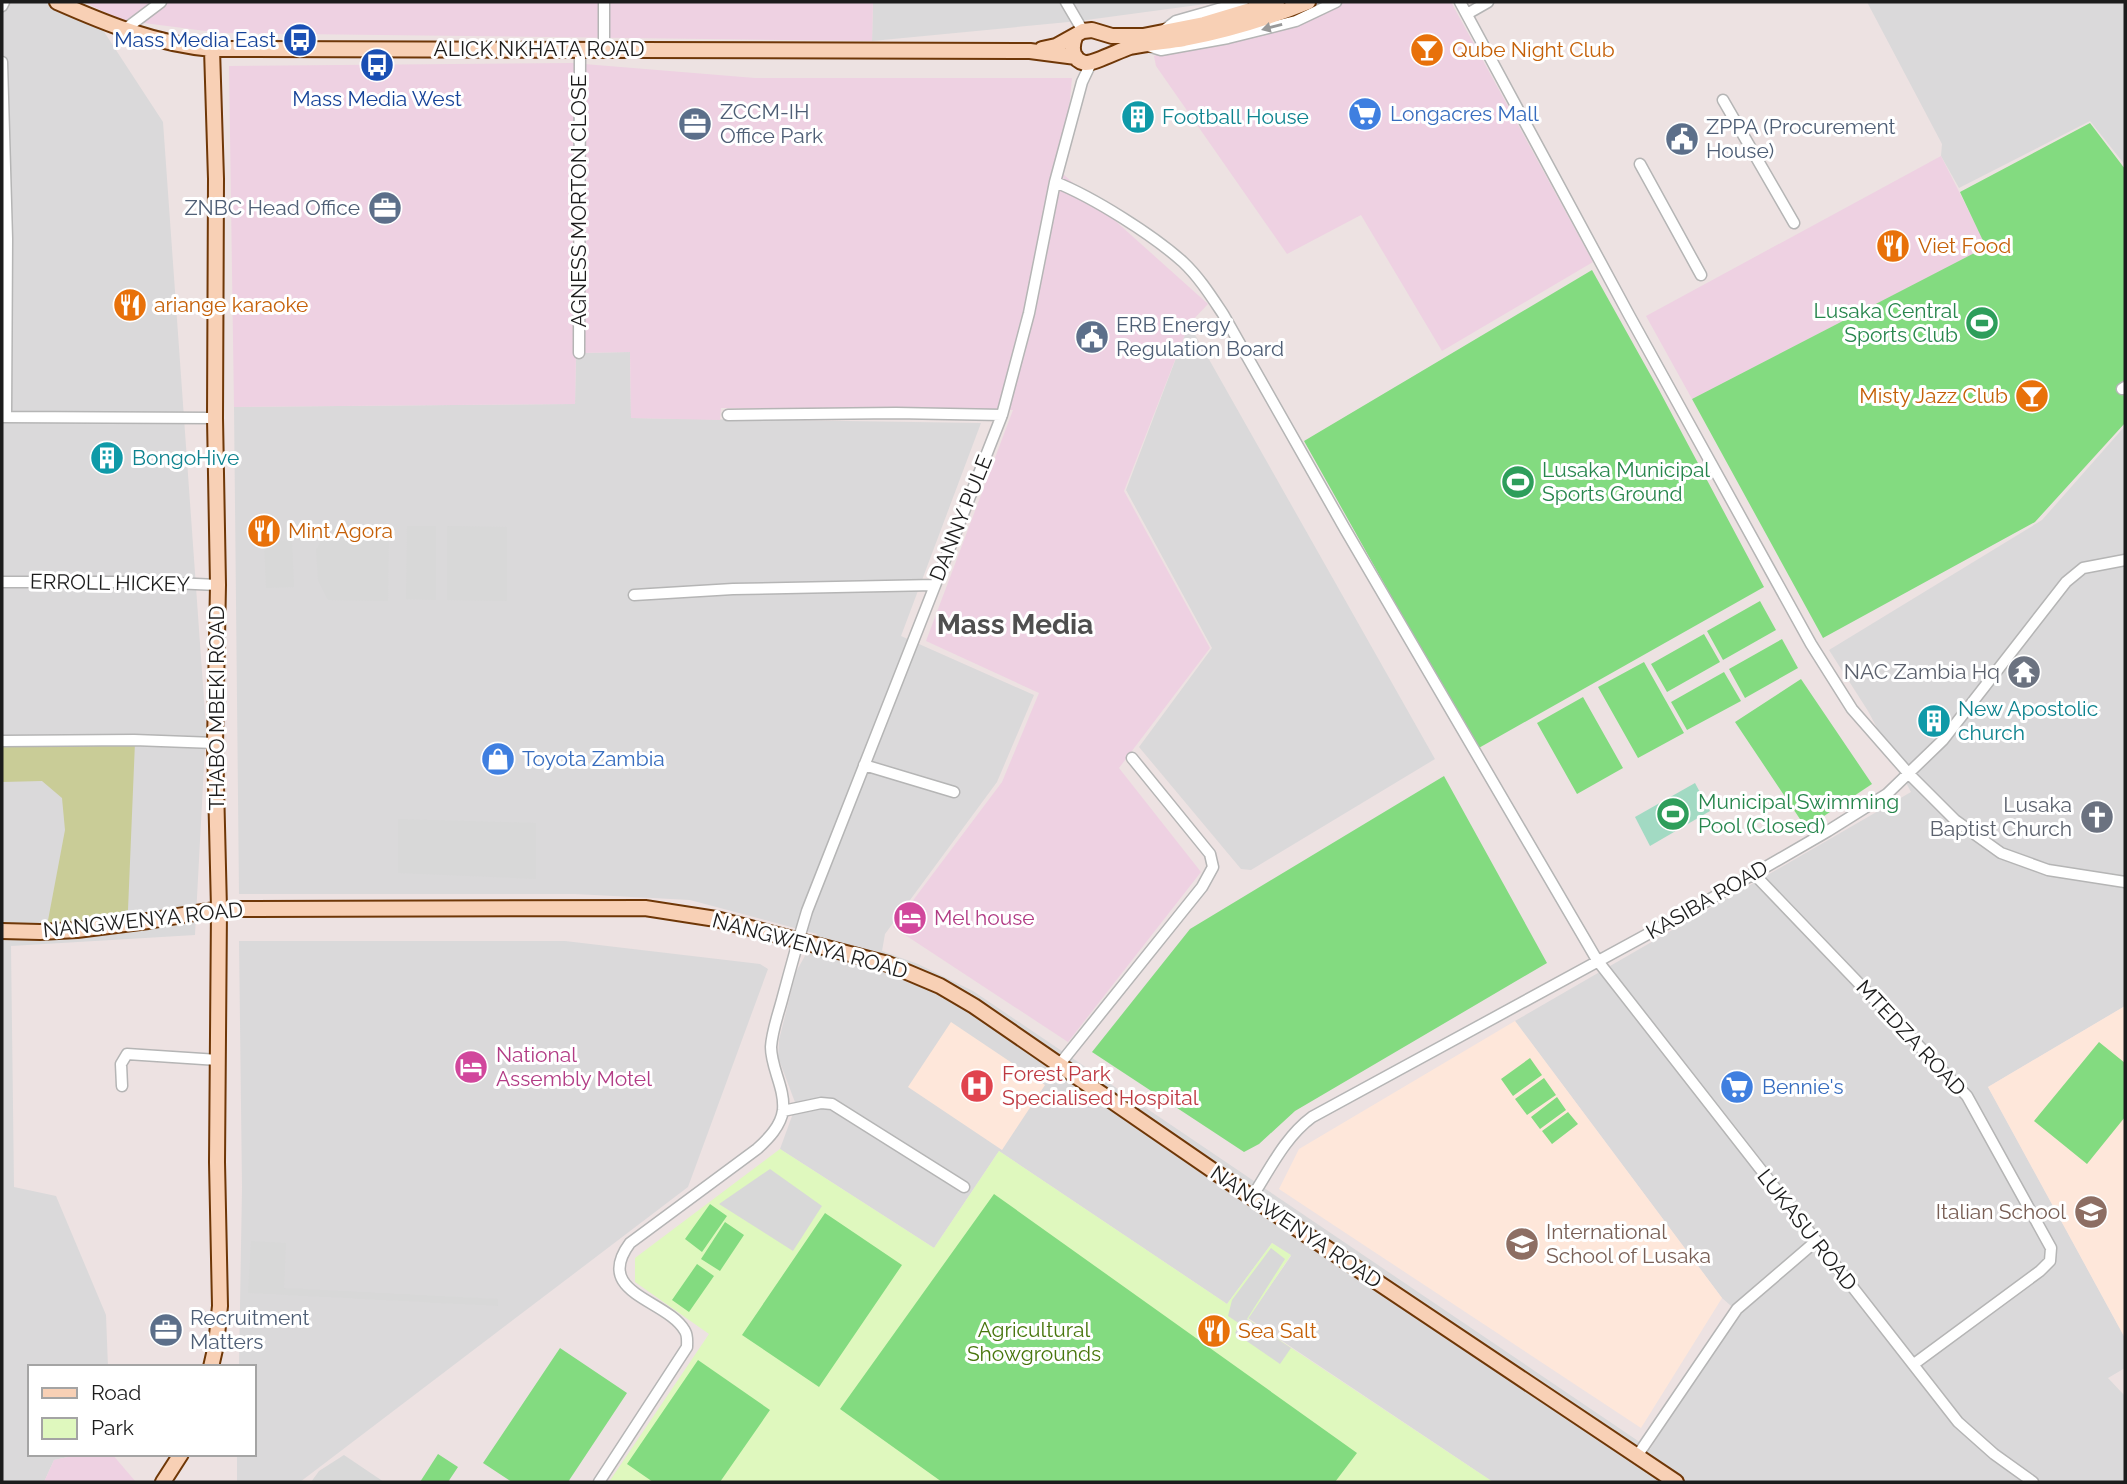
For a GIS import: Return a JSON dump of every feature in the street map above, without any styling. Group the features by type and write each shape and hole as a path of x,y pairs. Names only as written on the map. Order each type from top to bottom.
{"main road":[{"name":"ALICK NKHATA ROAD","path":"57,2 124,30 168,42 212,49 1030,51 1086,60 1142,44 1208,33 1270,8"},
{"name":"ALICK NKHATA ROAD","path":"1101,34 1143,36 1270,8 1313,4"},
{"path":"1092,30 1101,34 1105,49 1086,60 1072,49 1079,34 1092,30"},
{"name":"ALICK NKHATA ROAD","path":"1030,51 1056,46 1079,34"},
{"name":"THABO MBEKI ROAD","path":"211,1365 220,1306 219,909 215,743 218,584 215,418 216,179 212,49"},
{"name":"NANGWENYA ROAD","path":"2,931 77,930 159,920 219,909 645,908 716,919 888,964 958,995 1252,1197 1676,1482"},
{"path":"163,1482 180,1456"}],"street":[{"path":"2,6 4,2"},
{"path":"124,30 161,2"},
{"path":"604,2 604,48"},
{"path":"1066,2 1079,34"},
{"path":"1160,33 1176,21 1243,2"},
{"name":"ALICK NKHATA ROAD","path":"1142,44 1161,50 1227,38 1296,20 1313,4 1336,2"},
{"path":"1460,2 1498,76 1811,643 1852,709 1909,775 1955,820 2001,853 2048,870 2125,882"},
{"path":"1467,14 1489,2"},
{"name":"AGNESS MORTON CLOSE","path":"579,353 580,49"},
{"name":"DANNY PULE","path":"783,1111 783,1098 772,1057 772,1038 798,940 807,911 1002,415 1029,313 1055,182 1086,60"},
{"path":"2,62 7,239 4,416 215,418"},
{"path":"1723,100 1794,223"},
{"path":"1640,164 1702,275"},
{"name":"LUKASU ROAD","path":"1055,182 1076,190 1144,233 1184,262 1206,288 1597,960 1958,1422 1994,1454 2034,1482"},
{"path":"728,415 1002,415"},
{"name":"KASIBA ROAD","path":"1252,1197 1289,1140 1301,1125 1312,1117 1681,916 1887,794 1943,740 2066,582 2083,568 2125,560"},
{"name":"ERROLL HICKEY","path":"2,582 218,584"},
{"path":"634,595 733,589 934,585"},
{"path":"2,741 134,740 215,743"},
{"path":"1059,1065 1202,887 1213,867 1210,854 1132,758"},
{"path":"864,765 954,792"},
{"name":"MTEDZA ROAD","path":"1754,873 1967,1096 2050,1248 2050,1261 2040,1271 1914,1364"},
{"path":"122,1086 121,1064 127,1054 218,1060"},
{"path":"598,1482 687,1347 687,1334 678,1322 629,1289 623,1281 620,1261 623,1252 631,1243 764,1143 773,1133 783,1111 821,1103 832,1104 964,1187"},
{"path":"1637,1456 1737,1309 1815,1242"}],"shaded area":[{"path":"2,2 52,2 97,21 163,122 206,728 195,935 11,946 14,1187 56,1196 106,1315 108,1365 28,1365 28,1456 73,1456 54,1460 44,1482 2,1482"},
{"path":"84,2 873,2 872,41 221,33 121,20"},
{"path":"873,2 1220,2 1079,21 872,41"},
{"path":"1312,2 1451,2 1593,262 1442,351 1361,215 1287,254 1156,66 1154,56"},
{"path":"1867,2 2125,2 2125,165 2090,121 1959,188 1941,156 1942,144"},
{"path":"572,63 755,78 1072,78 1063,174 1208,304 1189,324 1124,491 1210,648 1119,768 1201,872 1068,1042 893,927 1002,782 1039,693 926,641 1013,410 721,408 720,420 631,418 630,352 576,353 575,404 234,407 229,66"},
{"path":"1941,156 1987,247 1692,399 1646,316"},
{"path":"1189,324 1435,759 1251,870 1241,869 1139,747 1212,648 1126,490"},
{"path":"630,352 631,418 981,423 901,636 1034,695 997,782 885,934 882,951 918,964 973,991 1650,1449 1738,1312 1722,1298 1515,1021 1911,792 1868,711 1829,650 2042,520 2125,426 2125,1006 1988,1087 2125,1338 2125,1368 2108,1378 2125,1396 2125,1482 1493,1482 1248,1318 1291,1256 1272,1243 1227,1304 999,1151 934,1248 780,1149 796,1105 778,1057 779,1040 796,972 817,934 690,900 575,894 239,894 234,407 575,404 576,353"},
{"path":"329,526 389,527 388,601 328,600 318,580 316,550"},
{"path":"407,526 436,526 436,600 406,599"},
{"path":"447,526 507,527 507,601 447,600"},
{"path":"292,540 294,587 266,588 264,541"},
{"path":"2,742 135,742 128,910 46,931 65,830 62,798 42,781 2,782"},
{"name":"Municipal Swimming Pool (Closed)","path":"1695,783 1710,811 1650,846 1635,817"},
{"path":"398,819 536,823 536,879 398,873"},
{"path":"239,941 565,941 760,964 768,969 688,1187 300,1482 237,1482 237,1456 256,1456 256,1365 239,1365 242,1187"},
{"name":"Italian School","path":"2125,1006 2125,1338 1988,1087"},
{"name":"International School of Lusaka","path":"1515,1021 1722,1298 1641,1428 1279,1189 1299,1149"},
{"name":"Forest Park Specialised Hospital","path":"951,1022 1045,1085 1002,1150 908,1087"},
{"path":"770,1169 822,1206 793,1251 719,1204"},
{"path":"251,1241 286,1243 284,1288 498,1299 498,1306 248,1293"},
{"path":"1271,1248 1285,1259 1247,1319 1291,1348 1280,1364 1235,1333 1240,1324 1228,1316 1232,1300"},
{"path":"344,1455 384,1482 311,1482 319,1471"},
{"path":"73,1456 114,1456 136,1482 44,1482 54,1460"}],"green space":[{"name":"Lusaka Central Sports Club","path":"2090,123 2125,169 2125,423 2035,522 1823,638 1692,399 1986,247 1960,192"},
{"name":"Lusaka Municipal Sports Ground","path":"1592,270 1764,587 1477,749 1304,441"},
{"path":"1760,601 1776,630 1723,660 1707,631"},
{"path":"1704,634 1720,662 1667,692 1651,664"},
{"path":"1782,639 1798,668 1745,698 1729,669"},
{"path":"1644,662 1684,733 1638,758 1598,687"},
{"path":"1724,672 1741,701 1687,730 1671,702"},
{"path":"1801,679 1872,784 1806,828 1735,722"},
{"path":"1583,697 1623,768 1577,794 1537,723"},
{"path":"1444,776 1547,963 1295,1111 1259,1144 1244,1152 1092,1052 1190,929"},
{"path":"2099,1042 2125,1063 2125,1117 2087,1164 2034,1121"},
{"path":"1530,1058 1542,1075 1513,1096 1501,1079"},
{"path":"1544,1078 1556,1095 1527,1115 1515,1099"},
{"path":"1557,1097 1566,1110 1540,1129 1531,1117"},
{"path":"1568,1112 1578,1124 1552,1144 1542,1131"},
{"name":"Agricultural Showgrounds","path":"780,1149 934,1248 999,1151 1227,1304 1272,1243 1291,1255 1248,1319 1493,1482 609,1482 709,1334 635,1282 635,1258"},
{"path":"994,1194 1357,1453 1335,1482 942,1482 840,1409"},
{"path":"710,1204 727,1216 702,1252 685,1239"},
{"path":"825,1213 902,1265 819,1387 742,1335"},
{"path":"725,1222 744,1235 720,1271 701,1259"},
{"path":"697,1264 714,1276 689,1312 672,1300"},
{"path":"560,1348 627,1393 568,1482 512,1482 483,1463"},
{"path":"698,1360 770,1410 720,1482 653,1482 627,1464"},
{"path":"438,1454 458,1467 448,1482 420,1482"}],"place":[{"name":"Mass Media East","path":"300,40"},
{"name":"Qube Night Club","path":"1427,50"},
{"name":"Mass Media West","path":"377,65"},
{"name":"Longacres Mall","path":"1365,114"},
{"name":"Football House","path":"1138,117"},
{"name":"ZCCM-IH Office Park","path":"695,124"},
{"name":"ZPPA (Procurement House)","path":"1682,139"},
{"name":"ZNBC Head Office","path":"385,208"},
{"name":"Viet Food","path":"1893,246"},
{"name":"ariange karaoke","path":"130,305"},
{"name":"Lusaka Central Sports Club","path":"1982,323"},
{"name":"ERB Energy Regulation Board","path":"1092,337"},
{"name":"Misty Jazz Club","path":"2032,396"},
{"name":"BongoHive","path":"107,458"},
{"name":"Lusaka Municipal Sports Ground","path":"1518,482"},
{"name":"Mint Agora","path":"264,531"},
{"name":"NAC Zambia Hq","path":"2024,672"},
{"name":"New Apostolic church","path":"1934,721"},
{"name":"Toyota Zambia","path":"498,759"},
{"name":"Municipal Swimming Pool (Closed)","path":"1673,814"},
{"name":"Lusaka Baptist Church","path":"2097,817"},
{"name":"Mel house","path":"910,918"},
{"name":"National Assembly Motel","path":"471,1067"},
{"name":"Forest Park Specialised Hospital","path":"977,1086"},
{"name":"Bennie's","path":"1737,1087"},
{"name":"Italian School","path":"2091,1212"},
{"name":"International School of Lusaka","path":"1522,1244"},
{"name":"Recruitment Matters","path":"166,1330"},
{"name":"Sea Salt","path":"1214,1331"}],"district":[{"name":"Mass Media","path":"1015,624"}]}
